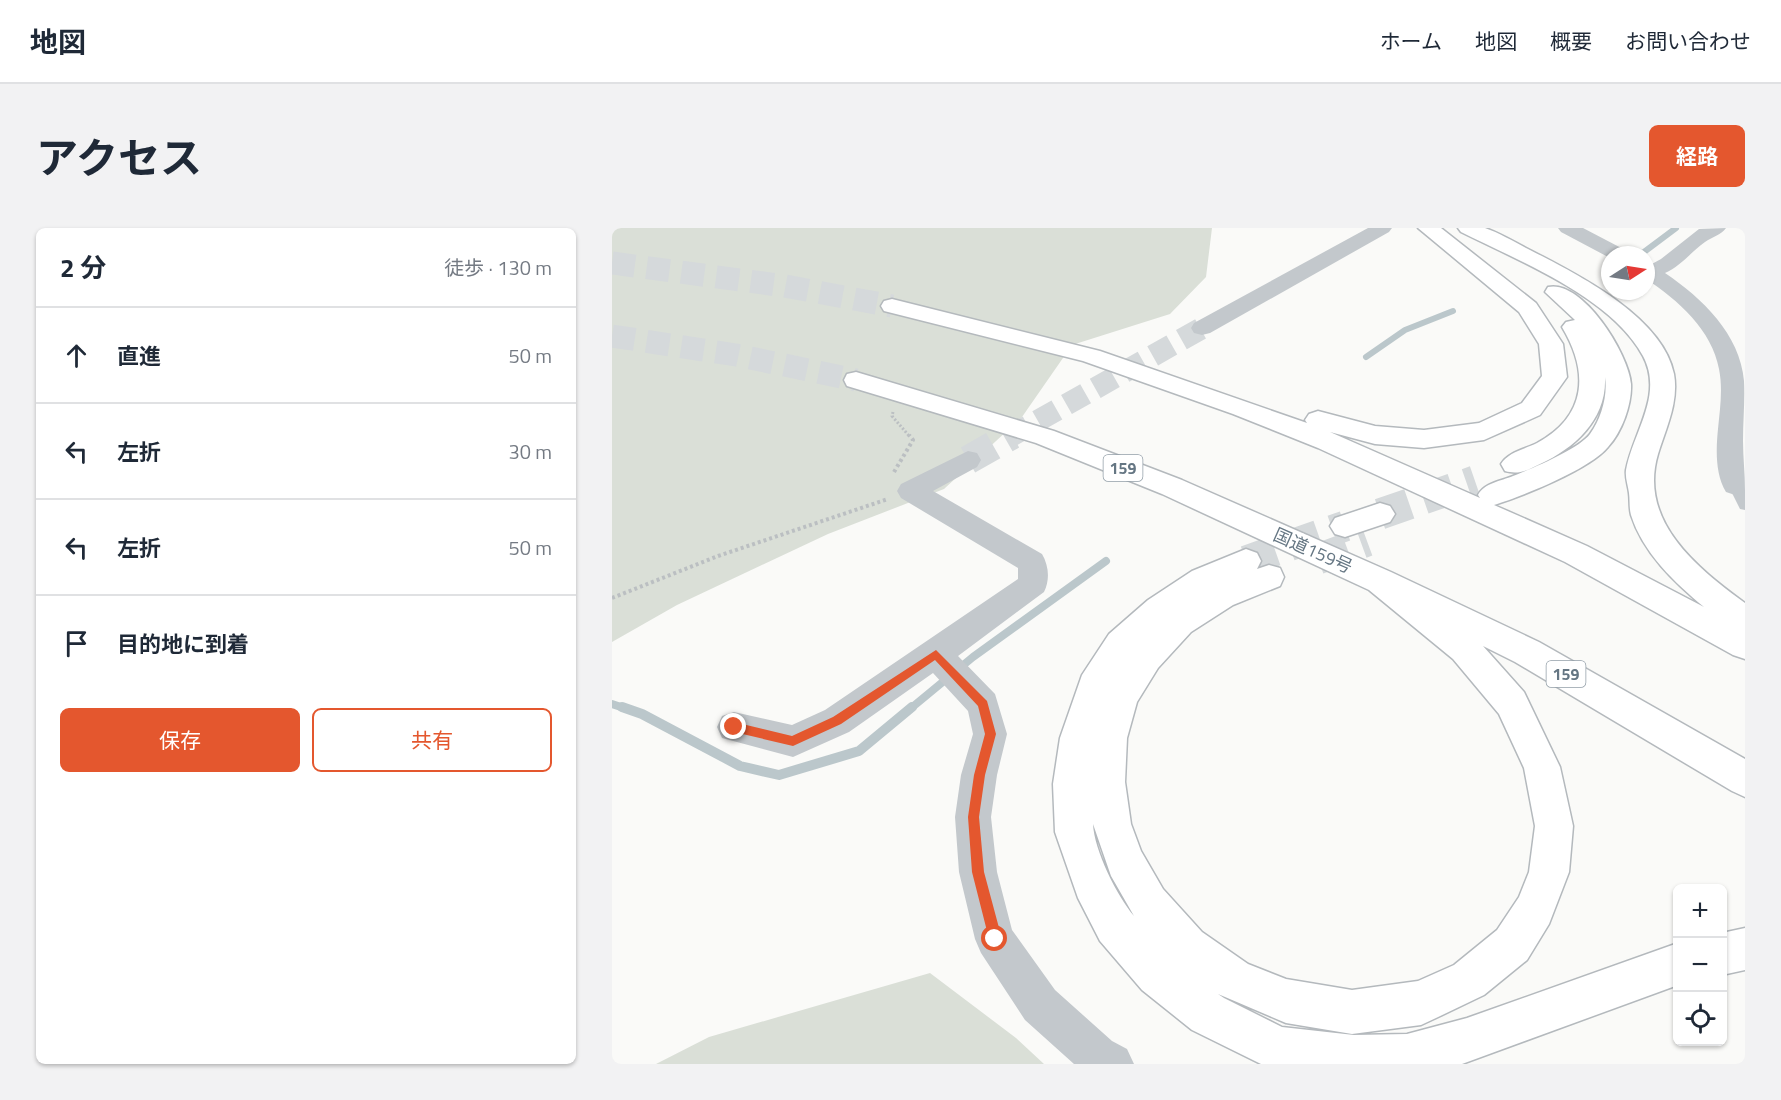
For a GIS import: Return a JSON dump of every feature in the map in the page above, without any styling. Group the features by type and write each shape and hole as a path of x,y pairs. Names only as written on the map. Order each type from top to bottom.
{"highway":[{"path":"892,306 1091,356 1375,435 1424,439 1484,431 1531,409 1555,377 1551,344 1528,308 1428,228"},
{"path":"1439,228 1524,282 1551,304 1578,334 1588,350 1593,368 1593,386 1586,408 1573,431 1484,488 1537,479 1568,463 1598,442 1614,415 1620,388 1618,370 1610,348 1592,324 1567,300 1460,228"},
{"path":"1468,228 1541,264 1587,291 1620,315 1642,337 1656,358 1663,381 1663,404 1640,470 1646,517 1670,556 1713,598 1745,621"},
{"path":"1091,356 1242,408 1327,441 1576,554 1745,645"},
{"name":"国道159号","path":"856,380 1045,437 1172,487 1380,581 1527,652 1745,779"},
{"path":"1356,534 1390,521"},
{"path":"1380,581 1465,650 1512,703 1542,767 1554,826 1549,872 1535,910 1512,945 1468,980 1421,1003 1352,1012 1286,1001 1233,979 1187,947 1149,903 1125,862 1112,824 1106,782 1109,738 1121,696 1146,658 1180,623 1258,569 1203,580 1159,609 1121,644 1094,686 1078,738 1072,784 1074,832 1092,884 1115,926 1157,975 1208,1014 1279,1049 1354,1058 1407,1057 1520,1022 1673,965"},
{"path":"1727,953 1745,949"}],"street":[{"path":"1568,228 1603,246"},
{"path":"1655,269 1672,263 1700,230"},
{"path":"1202,328 1367,232"},
{"path":"1655,277 1694,308 1711,326 1731,368 1733,408 1730,454 1740,495"},
{"path":"905,485 968,460"},
{"path":"734,727 793,741 950,667 1033,584 1032,562 905,485"},
{"path":"950,667 983,704 990,734 979,775 973,817 978,872 995,939 1040,1005 1097,1056 1112,1064"}],"path":[{"path":"612,598 905,485 894,472 913,440 892,416 894,408"}],"shaded area":[{"path":"612,228 1212,228 1206,277 1170,314 1072,345 1022,417 944,489 828,534 677,605 612,642"},
{"path":"930,973 1016,1038 1044,1064 656,1064 709,1037"}],"waterway":[{"path":"1652,246 1676,228"},
{"path":"1366,357 1405,330 1453,311"},
{"path":"910,709 973,657 1106,561"},
{"path":"612,704 627,709"},
{"path":"622,707 642,714 740,766 779,775 859,751 912,707"}],"tunnel":[{"path":"612,263 785,286 892,306"},
{"path":"1009,437 1202,328"},
{"path":"612,336 736,355 856,380"},
{"path":"968,460 1012,435"},
{"path":"1380,514 1475,481"},
{"path":"1246,561 1345,526"},
{"path":"1318,559 1367,541"}],"route":[{"path":"734,727 793,741 837,721 936,654 983,704 990,734 979,775 973,817 978,872 995,939"}]}
